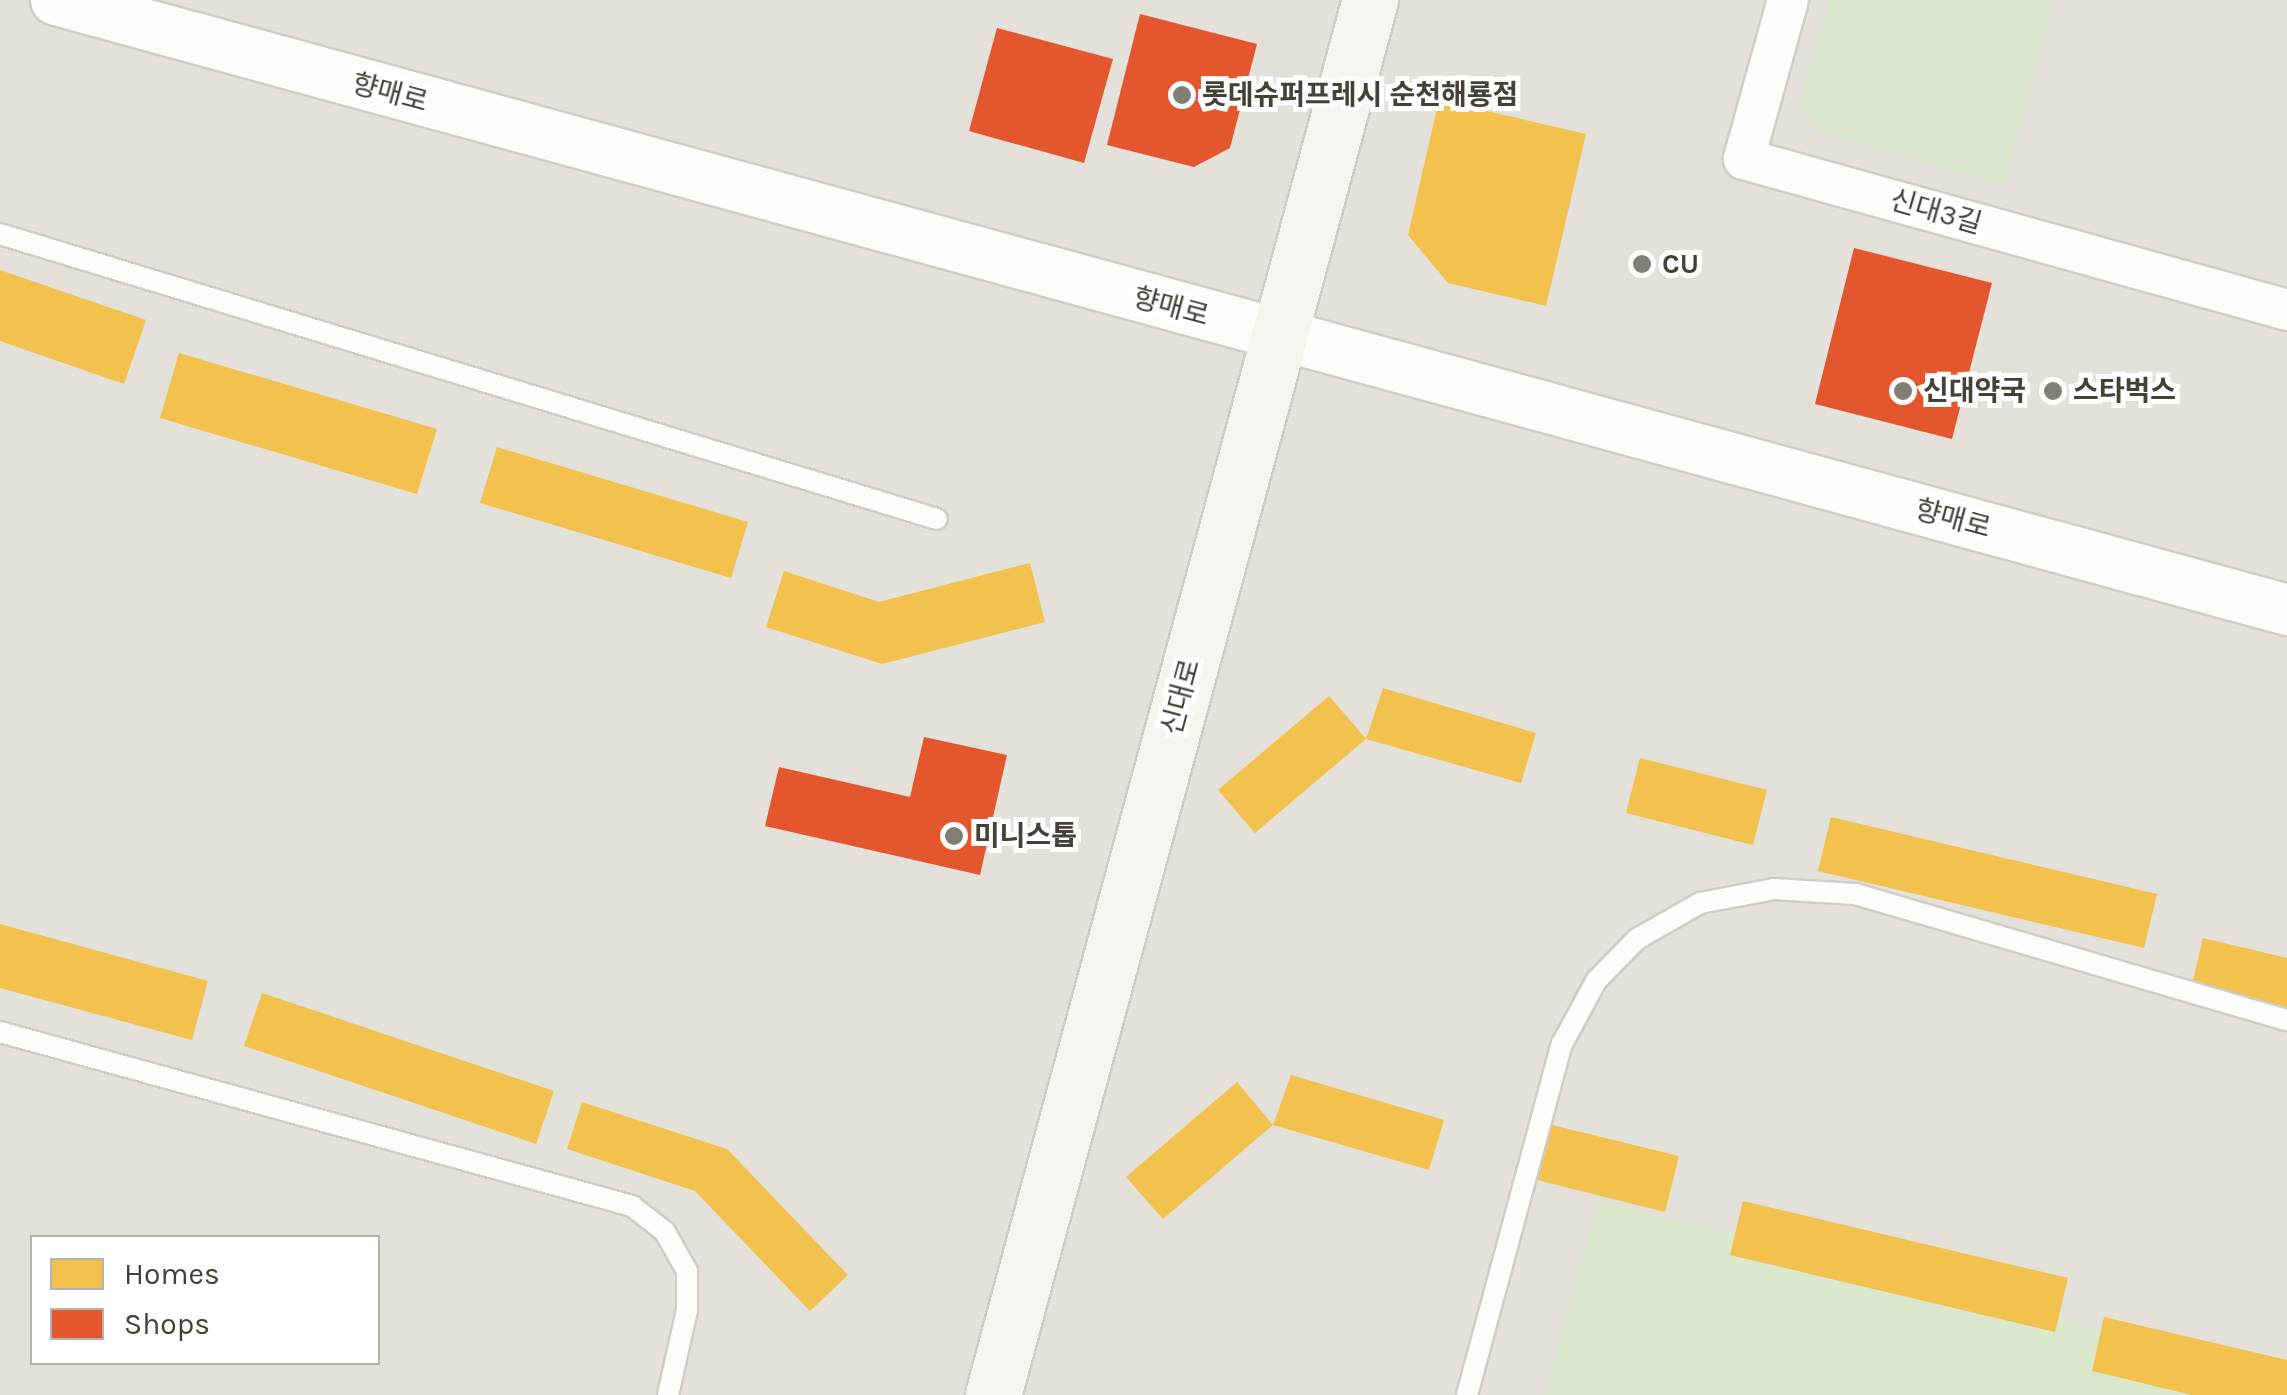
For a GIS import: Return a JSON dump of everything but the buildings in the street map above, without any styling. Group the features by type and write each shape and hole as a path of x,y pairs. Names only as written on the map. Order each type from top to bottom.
{"main road":[{"name":"신대로","path":"993,1395 1370,0"}],"street":[{"name":"향매로","path":"56,0 141,12 1279,336 2287,610"},
{"name":"신대3길","path":"1788,0 1744,159 2287,310"}],"lane":[{"path":"0,234 937,518"},
{"path":"1467,1395 1562,1044 1596,980 1637,939 1700,903 1774,888 1855,894 2287,1020"},
{"path":"0,1032 632,1206 664,1232 688,1271 688,1310 668,1395"}],"shaded area":[{"path":"0,0 2287,0 2287,1395 0,1395"}],"green space":[{"path":"1829,0 2053,0 2005,185 1816,130 1800,104"},
{"path":"1598,1199 2119,1335 2232,1395 1545,1395"}],"place":[{"name":"롯데슈퍼프레시 순천해룡점","path":"1182,95"},
{"name":"CU","path":"1642,264"},
{"name":"신대약국","path":"1903,391"},
{"name":"스타벅스","path":"2053,391"},
{"name":"미니스톱","path":"954,836"}]}
